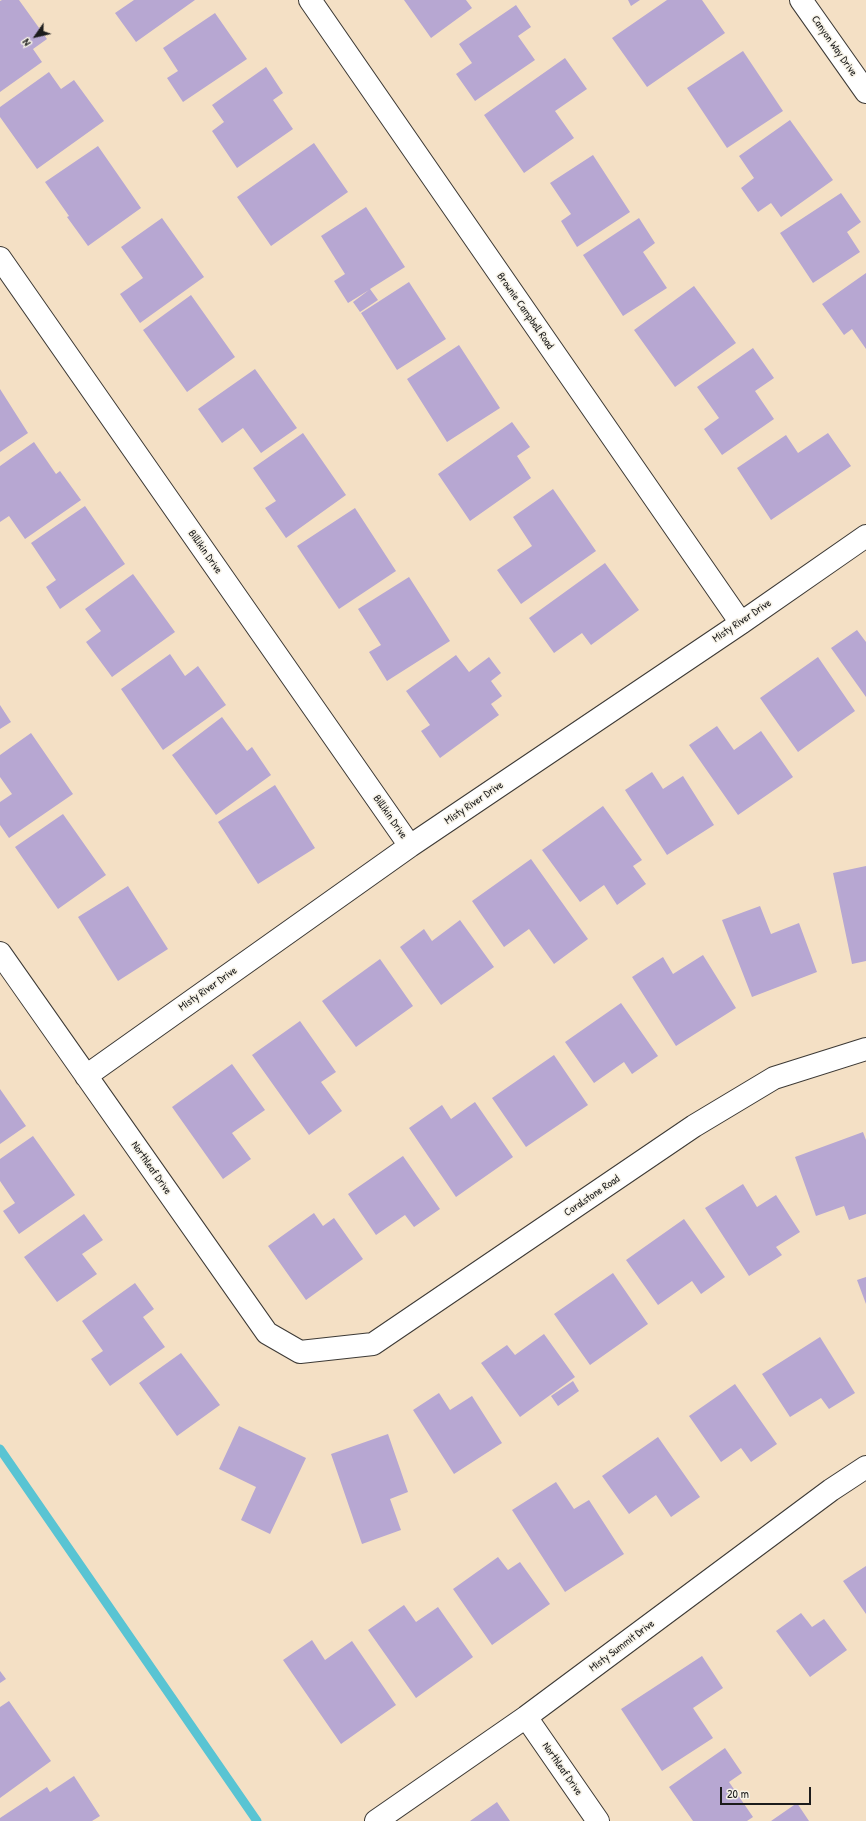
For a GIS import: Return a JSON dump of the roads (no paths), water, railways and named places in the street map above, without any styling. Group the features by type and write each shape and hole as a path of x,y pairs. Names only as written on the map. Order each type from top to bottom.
{"street":[{"name":"Brownie Campbell Road","path":"310,0 740,623"},
{"name":"Canyon Way Drive","path":"801,0 866,92"},
{"name":"Billikin Drive","path":"0,258 410,846"},
{"name":"Misty River Drive","path":"86,1076 410,846 866,536"},
{"name":"Northleaf Drive","path":"0,953 267,1333 300,1352 324,1350"},
{"name":"Coralstone Road","path":"324,1350 373,1344 694,1126 774,1078 866,1049"},
{"name":"Misty Summit Drive","path":"376,1821 526,1717 831,1490 866,1467"},
{"name":"Northleaf Drive","path":"526,1717 598,1821"}],"waterway":[{"path":"0,1449 257,1821"}]}
